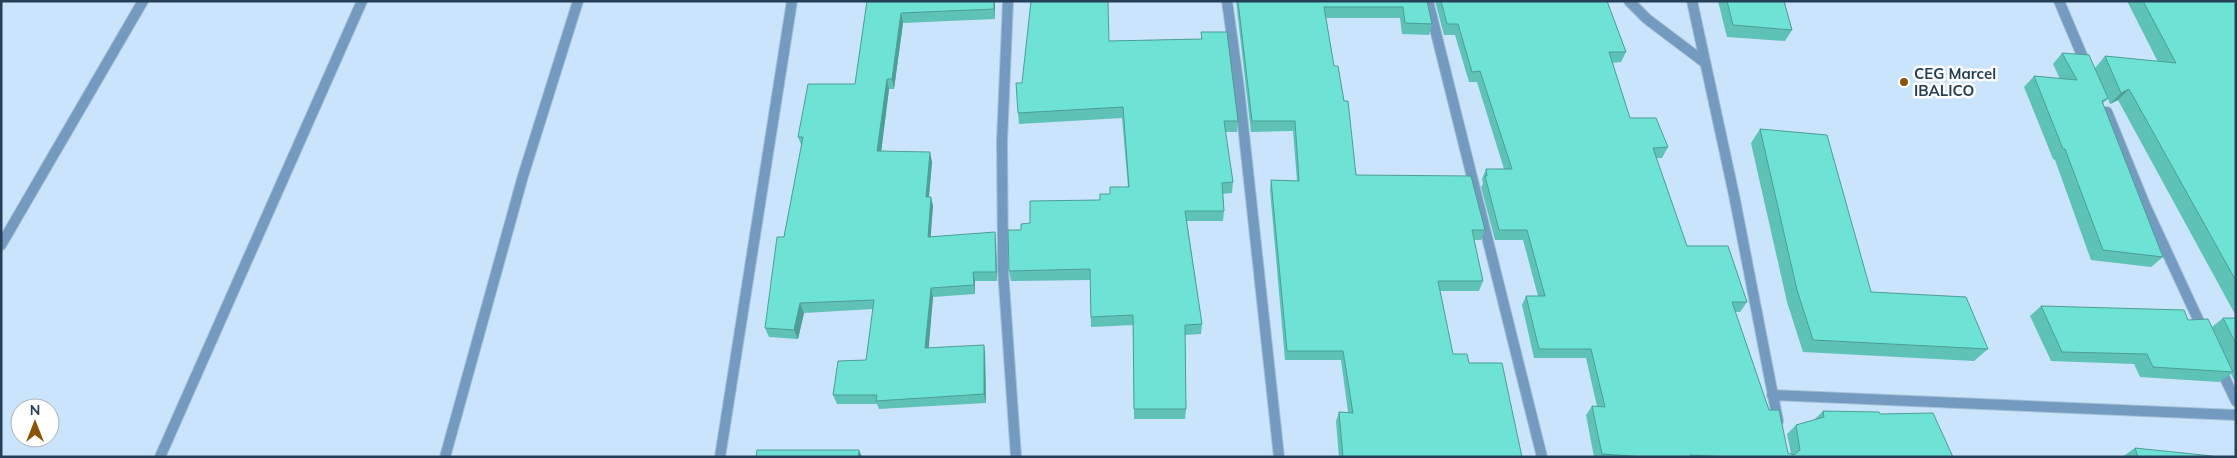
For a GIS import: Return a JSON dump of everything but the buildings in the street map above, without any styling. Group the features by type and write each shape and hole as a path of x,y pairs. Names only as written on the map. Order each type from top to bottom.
{"street":[{"path":"1,245 143,1"},
{"path":"160,457 285,171 362,1"},
{"path":"445,457 523,176 578,1"},
{"path":"720,457 792,1"},
{"path":"1008,1 1002,141 1003,270 1016,457"},
{"path":"1227,1 1239,88 1279,457"},
{"path":"1428,1 1542,457"},
{"path":"1629,1 1647,19 1704,62"},
{"path":"1692,1 1734,195 1780,430"},
{"path":"2059,1 2091,76"},
{"path":"2103,104 2146,205 2207,339"},
{"path":"2215,357 2236,401"},
{"path":"1772,394 2236,416"}],"place":[{"name":"CEG Marcel IBALICO","path":"1904,82"}]}
